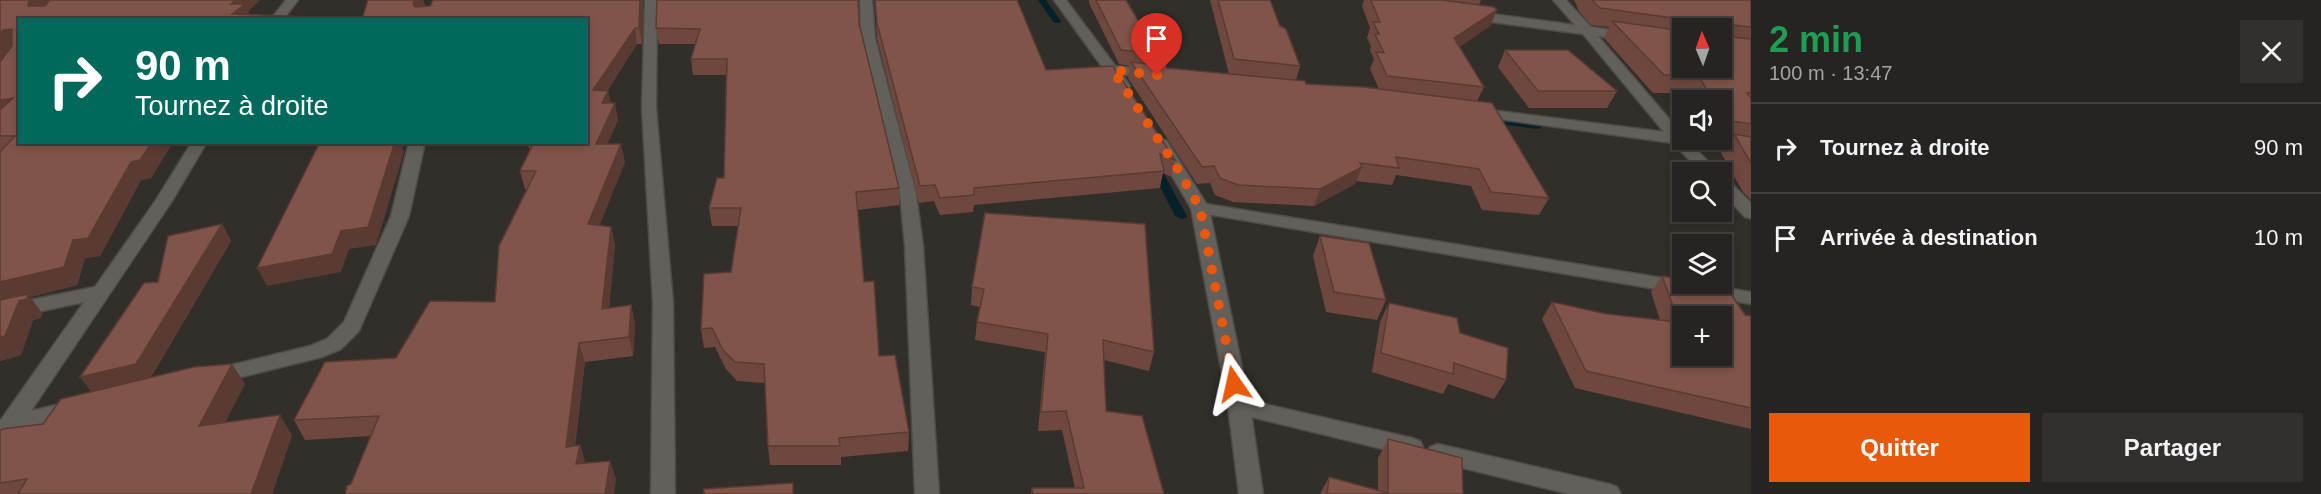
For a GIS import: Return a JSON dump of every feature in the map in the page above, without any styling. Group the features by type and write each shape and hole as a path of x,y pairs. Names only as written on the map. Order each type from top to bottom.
{"street":[{"path":"278,18 292,0"},
{"path":"651,0 649,108 663,303 663,494"},
{"path":"866,0 868,38 908,194 914,246 927,494"},
{"path":"1060,0 1132,99"},
{"path":"1559,0 1589,32 1672,136"},
{"path":"1454,13 1648,39"},
{"path":"1113,70 1172,76"},
{"path":"1465,111 1672,138"},
{"path":"1151,129 1200,208 1239,406 1251,494"},
{"path":"5,431 164,201 199,144"},
{"path":"191,381 315,352 334,344 352,326 400,216 417,144"},
{"path":"1732,148 1751,151"},
{"path":"1687,150 1699,162"},
{"path":"1732,194 1751,213"},
{"path":"1200,208 1751,298"},
{"path":"0,313 101,292"},
{"path":"5,431 89,405"},
{"path":"1239,406 1609,494"}],"building":[{"path":"0,0 31,0 28,6 45,6 50,0 236,0 231,4 245,4 232,14 336,18 18,18 18,144 151,144 140,160 131,162 88,238 73,240 64,267 0,282 0,152 15,136 0,136 0,110 13,98 0,100 0,62 12,46 12,29 3,30 0,35"},
{"path":"368,0 415,0 413,4 415,7 430,6 433,0 640,0 639,28 635,28 593,90 608,91 602,103 615,103 596,144 621,144 588,224 611,227 602,309 631,305 629,337 579,343 566,447 580,445 576,464 610,461 605,494 345,494 379,416 294,420 325,362 396,358 430,301 495,302 499,246 536,171 520,171 533,144 588,144 588,18 362,18"},
{"path":"657,0 858,0 859,23 899,188 856,192 864,282 874,281 879,356 895,355 909,432 839,438 840,446 768,446 764,364 735,362 723,350 712,328 701,329 704,274 731,272 741,208 709,208 717,178 724,178 727,59 691,59 700,29 656,28"},
{"path":"875,0 1017,0 1046,70 1113,66 1175,160 1160,154 1164,171 974,188 974,195 940,198 935,185 920,186 877,23"},
{"path":"1096,0 1126,0 1158,54 1121,50"},
{"path":"1218,0 1270,0 1280,26 1286,29 1300,66 1234,59"},
{"path":"1371,0 1442,0 1494,7 1497,10 1454,38 1484,87 1387,76 1376,52 1384,53 1375,34 1379,34 1373,22 1380,22"},
{"path":"1592,0 1751,0 1751,27 1732,26 1732,18 1673,18 1600,8"},
{"path":"1612,21 1672,29 1672,75 1664,75"},
{"path":"1732,37 1751,39 1751,92 1747,93 1751,98 1751,124 1732,121 1732,90 1707,90 1700,78 1732,78"},
{"path":"1505,50 1568,50 1617,91 1538,91"},
{"path":"1131,62 1166,66 1167,68 1305,81 1306,84 1364,87 1492,103 1549,198 1491,192 1479,169 1396,157 1399,168 1360,163 1362,167 1320,189 1238,185 1220,178 1214,166 1202,167"},
{"path":"1734,134 1751,137 1751,163"},
{"path":"319,144 394,144 368,227 341,231 332,254 257,268"},
{"path":"985,213 1145,224 1154,352 1103,340 1106,411 1142,416 1164,494 1033,494 1032,488 1084,488 1066,411 1041,412 1048,334 977,322 984,289 972,287"},
{"path":"222,224 136,364 80,377 144,283 158,282 168,236"},
{"path":"1320,236 1369,243 1386,300 1334,292"},
{"path":"1662,276 1672,277 1672,294 1731,294 1745,315 1751,316 1751,408 1586,371 1552,302 1607,314 1672,321 1672,366 1732,366 1732,306 1673,306"},
{"path":"28,294 27,299 19,301 5,336 0,337 0,300"},
{"path":"1389,303 1457,318 1460,333 1508,348 1506,380 1454,363 1453,374 1381,353"},
{"path":"232,364 199,426 280,415 251,494 18,494 27,479 0,483 0,431 2,429 43,424 61,399 194,367"},
{"path":"1388,439 1462,458 1463,494 1327,494 1329,477 1388,493"},
{"path":"793,483 793,494 704,494 704,489"}],"waterway":[{"path":"1042,0 1057,21"},
{"path":"1487,120 1538,126"},
{"path":"1155,167 1181,216"}],"route":[{"path":"1157,75 1113,70 1177,168 1200,208 1234,384"}]}
